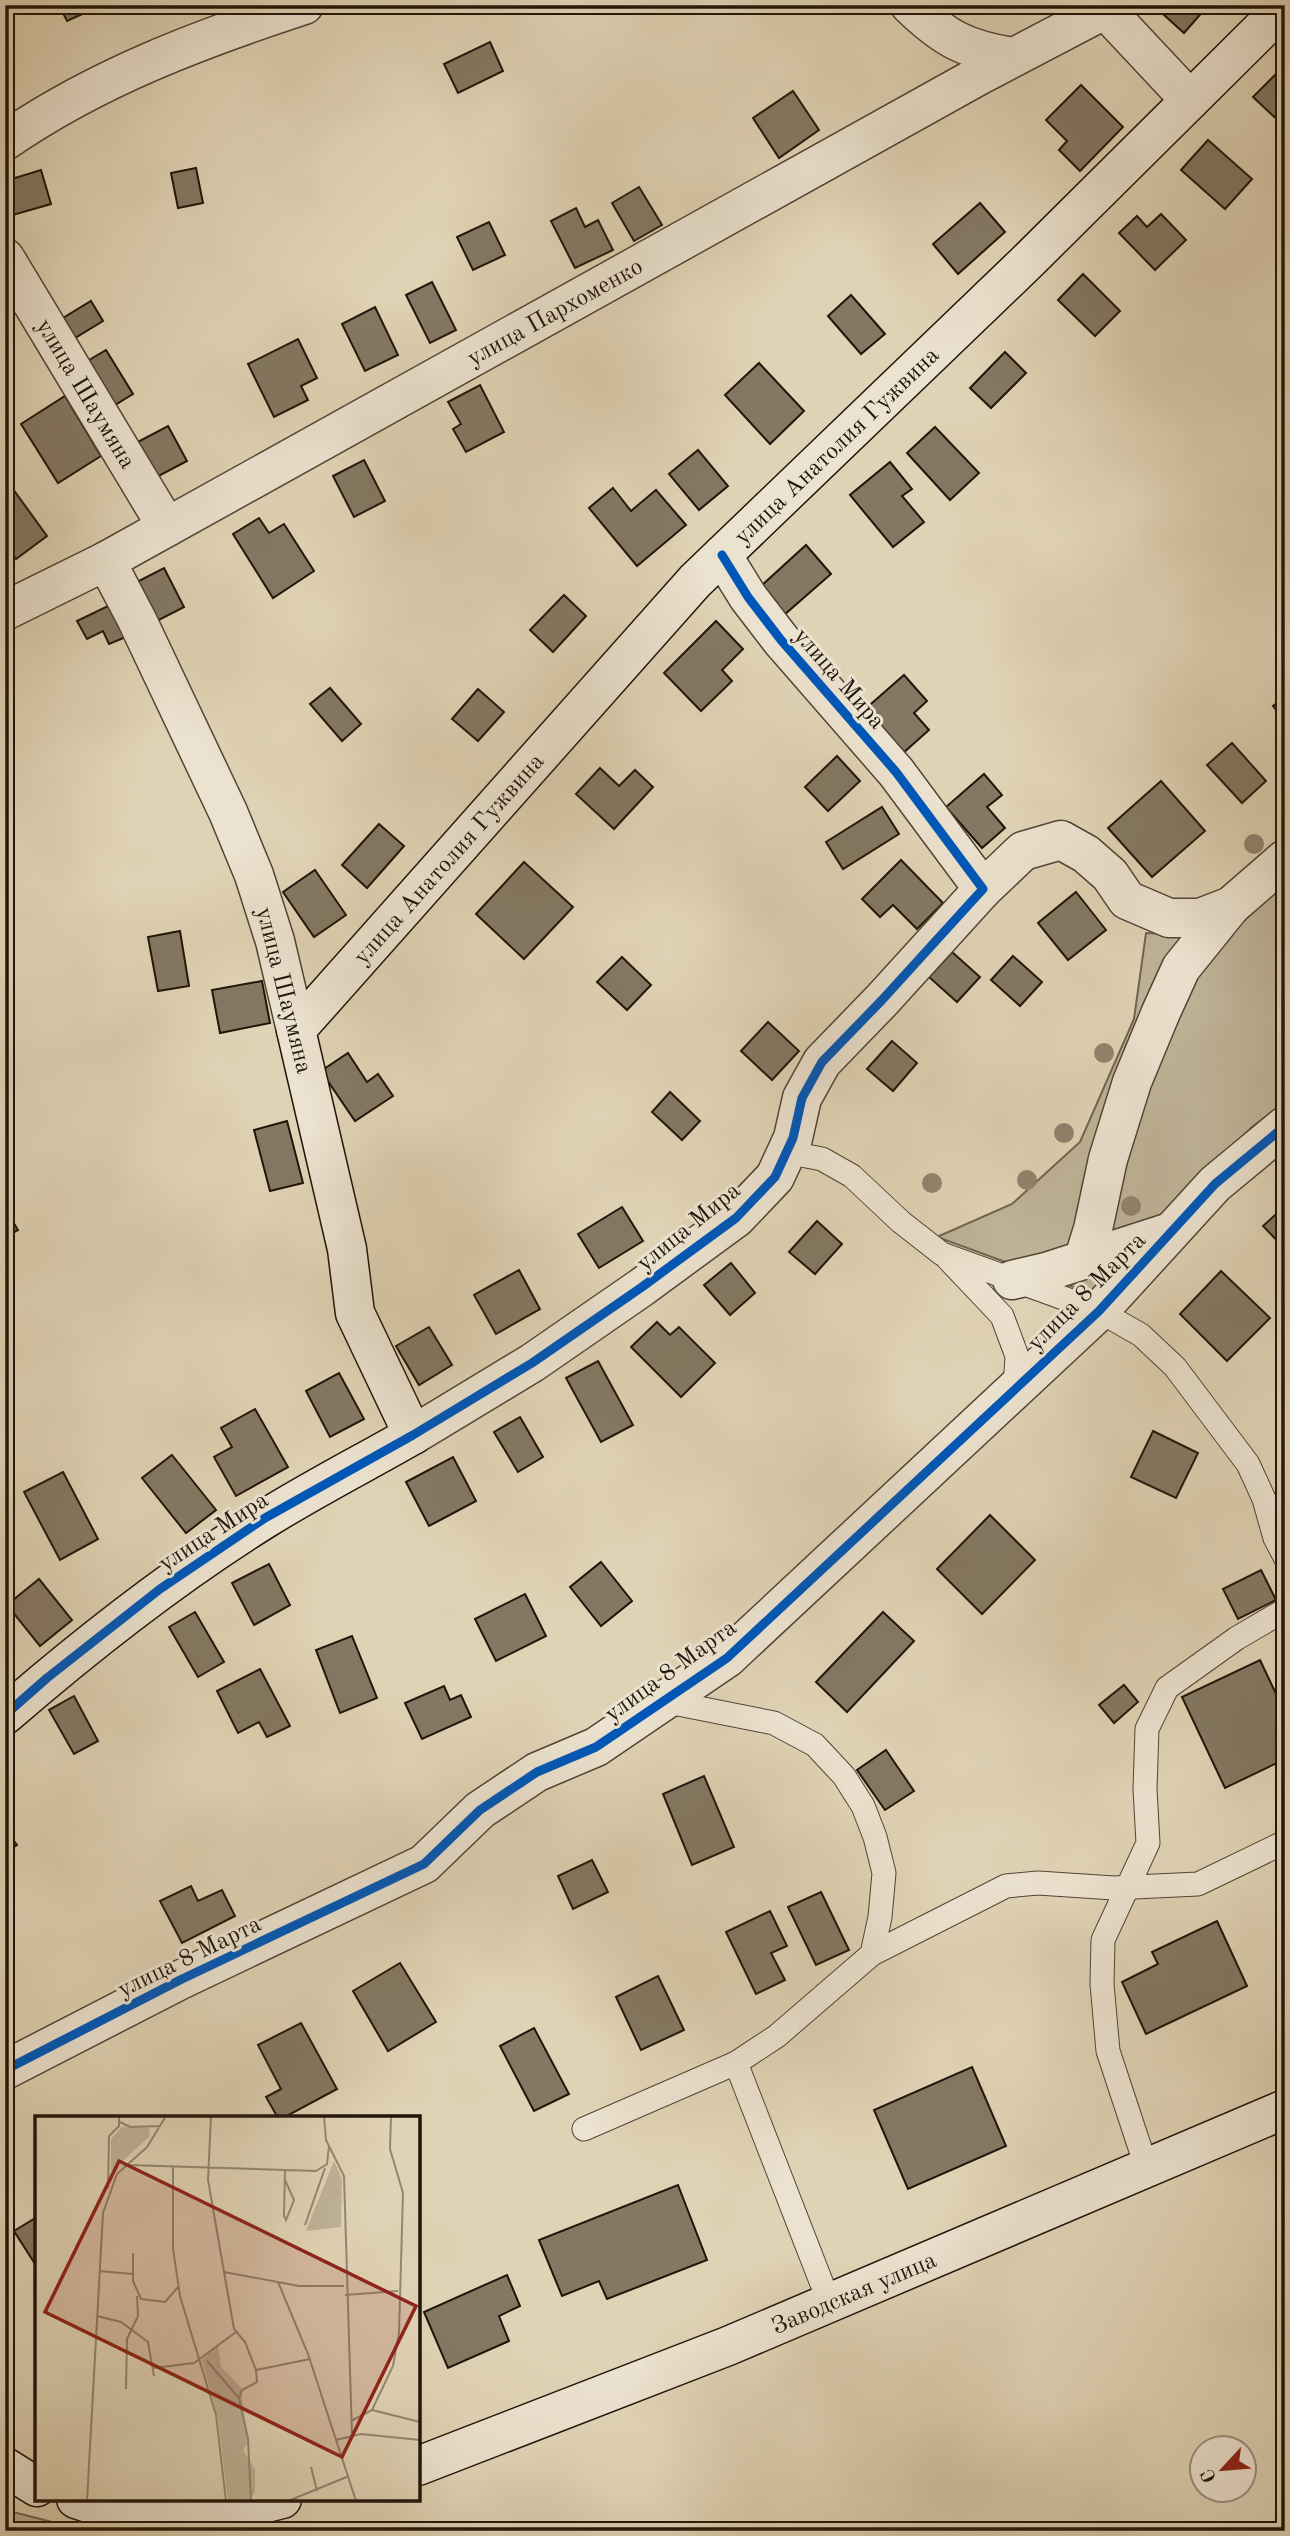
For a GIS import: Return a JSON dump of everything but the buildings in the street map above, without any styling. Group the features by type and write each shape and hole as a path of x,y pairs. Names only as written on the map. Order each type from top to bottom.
{"street":[{"path":"5,141 32,122 165,54 304,5"},
{"path":"910,5 946,36 970,49 1013,58"},
{"name":"улица Анатолия Гужвина","path":"296,1030 695,581 1027,263 1285,6"},
{"path":"1103,8 1190,100"},
{"name":"улица Пархоменко","path":"5,611 106,561 1103,8"},
{"name":"улица Шаумяна","path":"5,258 167,527"},
{"name":"улица Мира","path":"5,1715 47,1678 160,1589 265,1518 413,1435 532,1363 736,1218 775,1177 793,1138 802,1098 822,1062 983,889 896,772 781,640 748,597 722,555"},
{"name":"улица Шаумяна","path":"106,561 228,811 254,875 275,941 347,1249 355,1313 413,1435"},
{"path":"983,889 1023,851 1061,840 1086,854 1110,875 1127,900 1169,918 1200,918 1231,906"},
{"path":"1084,1258 1112,1146 1132,1082 1181,968 1231,906 1285,859"},
{"name":"улица 8 Марта","path":"5,2070 180,1980 424,1864 480,1810 537,1772 596,1747 727,1658 1099,1311 1215,1184 1285,1126"},
{"path":"1012,1280 1173,1231"},
{"name":"Заводская улица","path":"420,2465 727,2346 1285,2109"},
{"path":"5,2467 35,2486"},
{"path":"82,2501 159,2509 243,2509 274,2501"},
{"path":"205,2531 243,2509"}],"lane":[{"path":"786,1152 822,1159 852,1177 984,1294 1002,1316 1017,1356 1015,1389"},
{"path":"942,1254 1099,1311 1141,1335 1175,1367 1248,1464 1264,1499 1275,1538 1285,1557"},
{"path":"1146,2166 1108,2051 1102,1984 1103,1940 1148,1843 1145,1789 1147,1729 1167,1688 1237,1637 1285,1610"},
{"path":"663,1701 774,1723 815,1745 844,1776 863,1806 875,1837 884,1873 880,1917 872,1954"},
{"path":"584,2129 736,2063 777,2036 872,1954 1006,1886 1038,1883 1127,1887 1198,1884 1285,1842"},
{"path":"736,2063 829,2302"}],"shaded area":[{"path":"1285,874 1285,1102 1252,1127 1090,1293 937,1237 1012,1204 1080,1142 1134,1019 1146,933 1215,936"},
{"path":"5,2510 56,2523 68,2531 5,2531"}],"cycle path":[{"path":"5,1715 47,1678 160,1589 265,1518 413,1435 532,1363 736,1218 775,1177 793,1138 802,1098 822,1062 983,889 896,772 781,640 748,597 722,555"},
{"path":"5,2070 180,1980 424,1864 480,1810 537,1772 596,1747 727,1658 1099,1311 1215,1184 1285,1126"}]}
